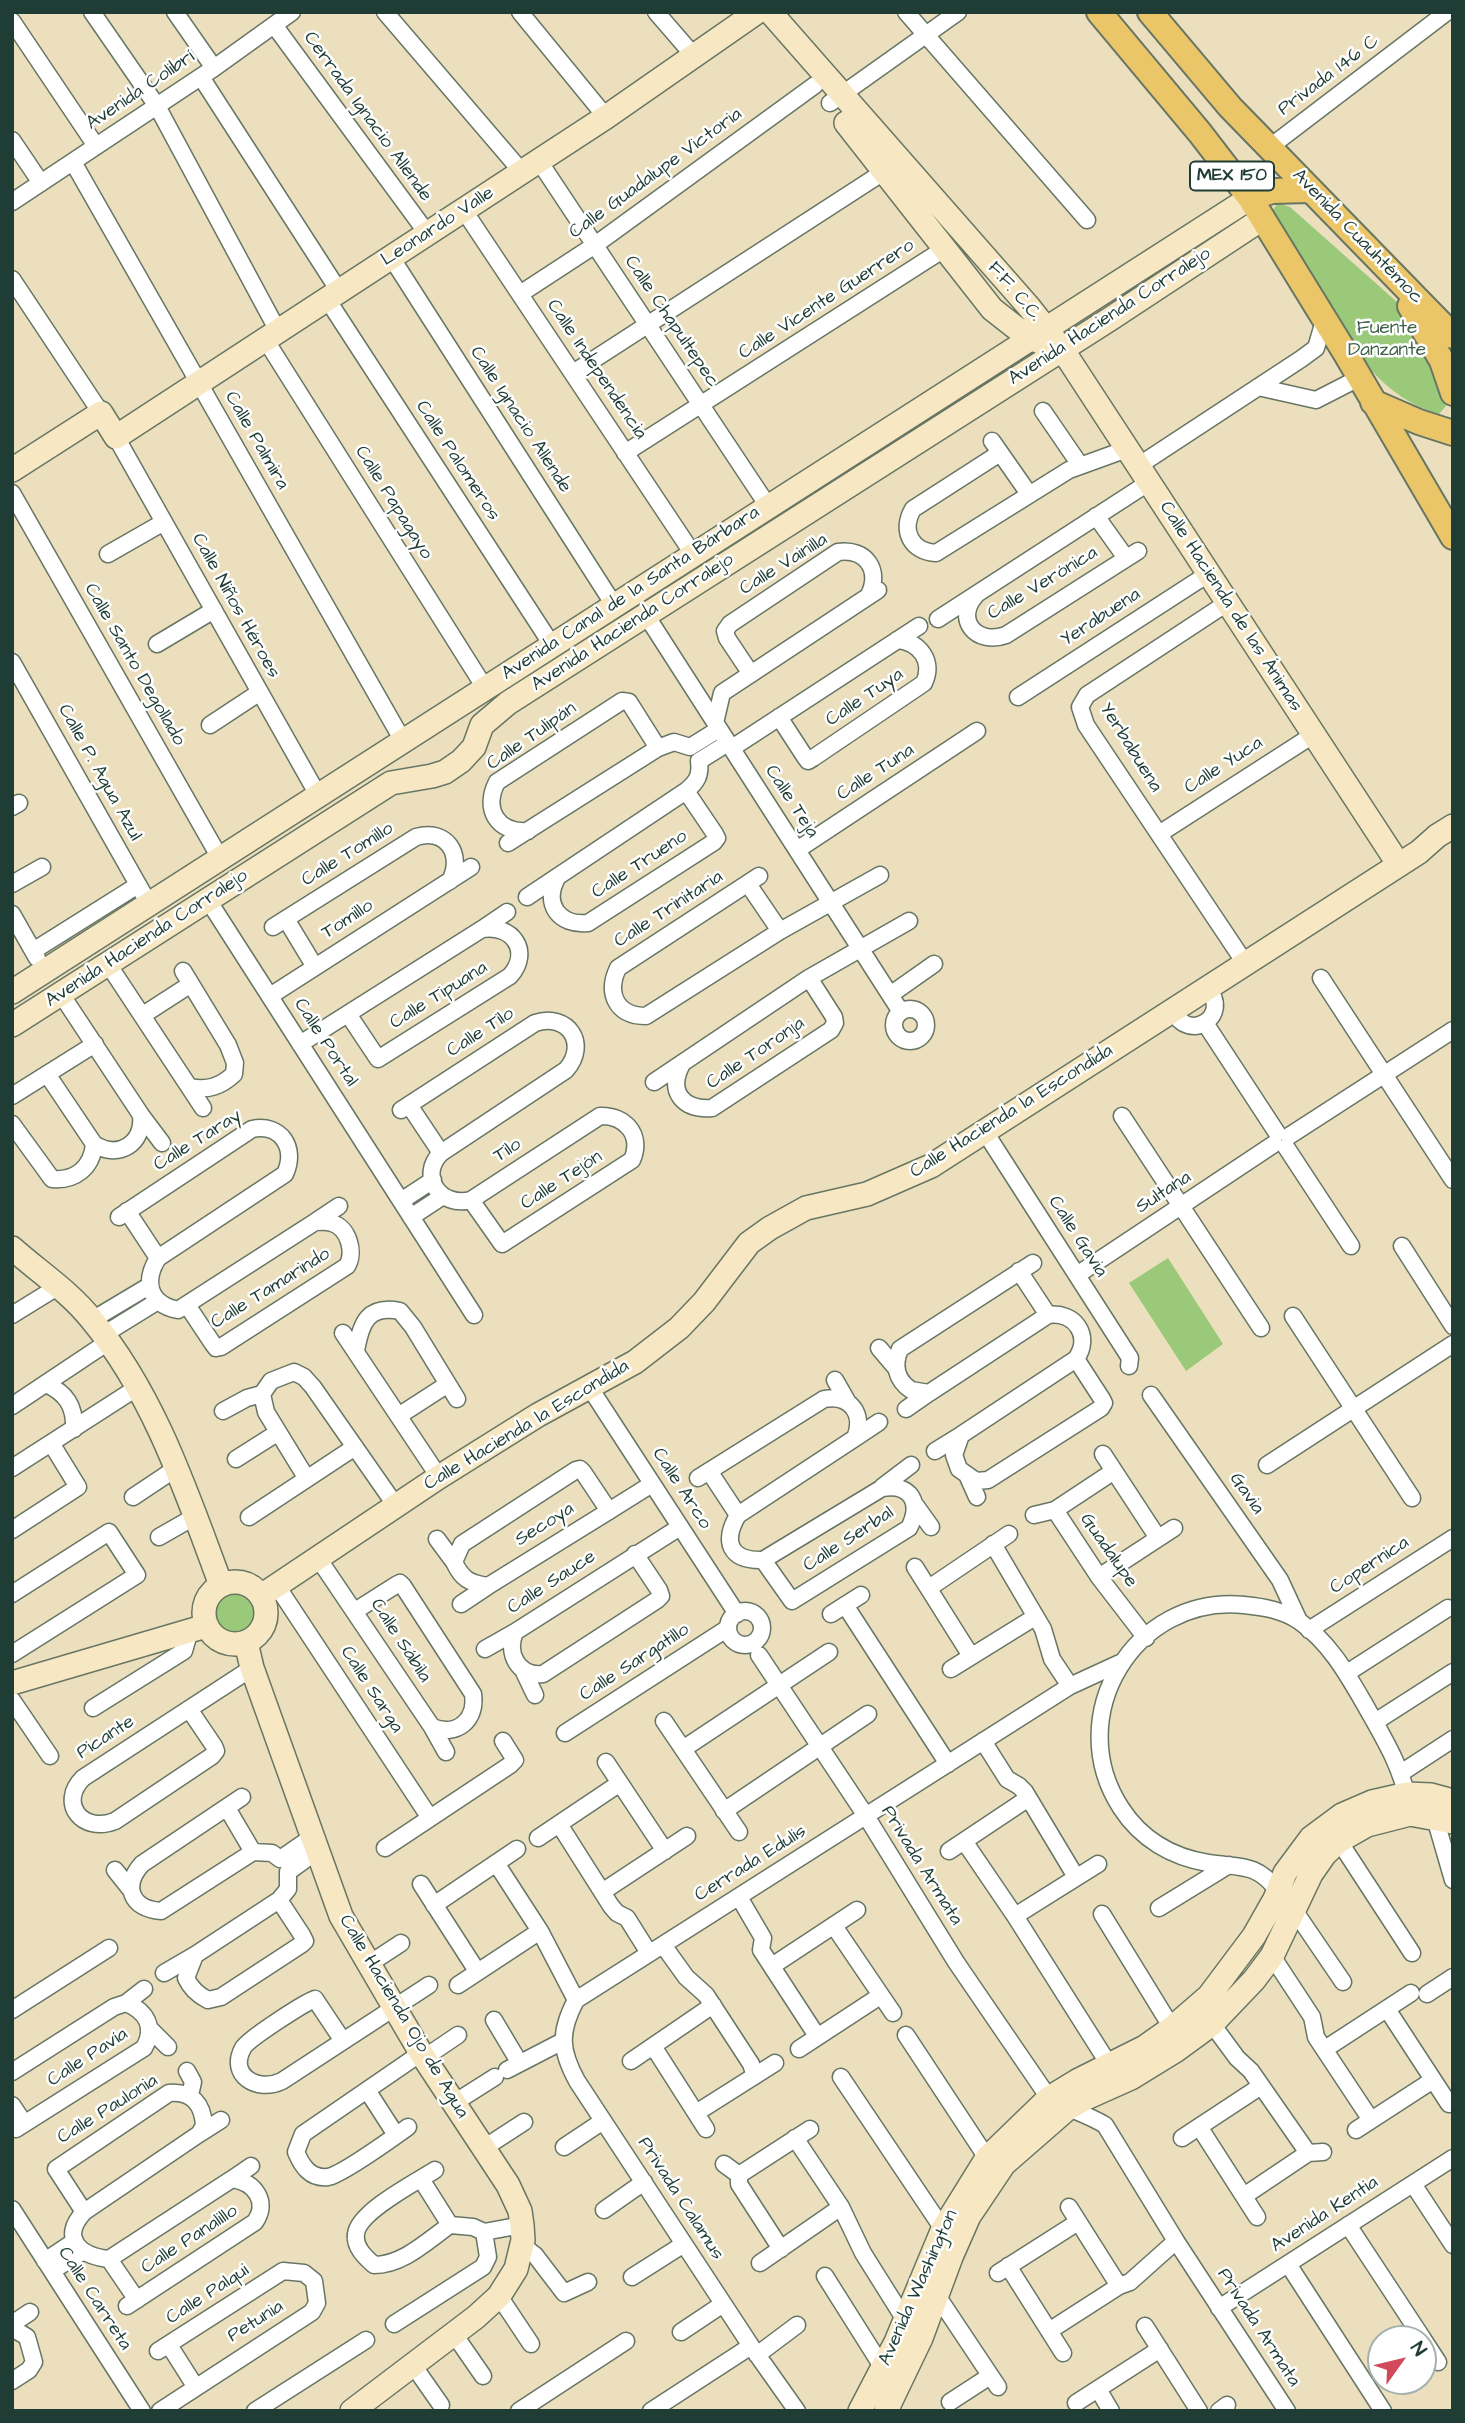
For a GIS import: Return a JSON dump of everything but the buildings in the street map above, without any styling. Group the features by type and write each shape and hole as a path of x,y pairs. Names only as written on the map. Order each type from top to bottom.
{"main road":[{"name":"MEX 150","path":"1099,12 1200,133 1256,208 1374,402"},
{"name":"Avenida Cuauhtémoc","path":"1150,12 1230,107 1453,336"},
{"name":"Leonardo Valle","path":"116,437 606,117 757,13"},
{"name":"F.F. C.C.","path":"757,13 815,85 836,99 885,172 992,309 1062,349"},
{"name":"F.F. C.C.","path":"757,13 836,99 1037,333"},
{"path":"1256,208 1272,191 1310,190"},
{"name":"Avenida Canal de la Santa Bárbara","path":"12,992 45,971 75,938 143,894 220,858 1214,219 1256,208"},
{"name":"Avenida Hacienda Corralejo","path":"12,1025 391,783 445,772 474,747 482,725 508,703 1229,241 1256,208"},
{"path":"1214,219 1229,241"},
{"path":"1394,278 1442,361 1453,393"},
{"name":"Calle Hacienda de las Ánimas","path":"1062,349 1399,865"},
{"path":"1374,402 1419,422 1453,433"},
{"path":"1374,402 1453,537"},
{"path":"12,470 101,413 116,437"},
{"name":"Calle Hacienda la Escondida","path":"269,1591 439,1477 538,1415 635,1362 679,1328 704,1302 749,1243 770,1228 806,1208 867,1194 932,1166 1419,852 1453,826"},
{"path":"1419,852 1453,839"},
{"path":"12,1249 59,1286 101,1332 138,1387 155,1418 220,1585"},
{"path":"12,1684 198,1628 223,1642 246,1642 262,1628 269,1591 238,1582 220,1585 211,1592 205,1602 204,1614 198,1628"},
{"name":"Calle Hacienda Ojo de Agua","path":"246,1642 252,1668 341,1916 423,2055 508,2185 520,2211 522,2235"},
{"name":"Avenida Washington","path":"893,2406 969,2216 1004,2164 1077,2081 1145,2047 1209,1996 1254,1937 1285,1873 1311,1838 1342,1815 1372,1802 1406,1794 1431,1795 1453,1801"},
{"name":"Avenida Washington","path":"1406,1794 1444,1820"},
{"name":"Avenida Washington","path":"860,2411 884,2368 943,2229 987,2158 1058,2104 1084,2099 1131,2078 1175,2052 1212,2024 1254,1980 1272,1956 1311,1874 1325,1854 1339,1841 1367,1825 1406,1794"},
{"path":"367,2406 499,2296 516,2269 522,2235"}],"street":[{"name":"Calle Papagayo","path":"93,12 157,106 272,335 485,688"},
{"name":"Calle Palomeros","path":"175,12 333,295 552,645"},
{"name":"Avenida Colibrí","path":"12,202 292,12"},
{"name":"Calle Chapultepec","path":"385,12 530,167 595,245 768,506"},
{"path":"520,12 606,117"},
{"path":"656,12 694,56"},
{"path":"906,12 1087,220"},
{"path":"836,99 958,12"},
{"name":"Privada 146 C","path":"1270,147 1447,12"},
{"path":"12,20 96,146"},
{"name":"Cerrada Ignacio Allende","path":"274,25 427,233"},
{"name":"Calle Guadalupe Victoria","path":"520,294 595,245 815,85"},
{"path":"12,140 41,183"},
{"name":"Calle Palmira","path":"73,162 402,741"},
{"path":"573,373 885,172"},
{"name":"Calle Independencia","path":"463,209 693,555"},
{"name":"Calle Vicente Guerrero","path":"625,453 944,249"},
{"name":"Calle Ignacio Allende","path":"391,257 614,605"},
{"path":"12,279 101,413"},
{"path":"1029,494 996,447 913,509 907,525 909,536 922,551 936,553 1080,465 1138,466 1316,348 1324,321"},
{"path":"1258,387 1316,400 1323,399 1359,378"},
{"path":"1043,411 1080,465"},
{"name":"Calle Niños Héroes","path":"116,437 318,795"},
{"name":"Calle Verónica","path":"938,619 1096,516 1138,466"},
{"name":"Calle Santo Degollado","path":"12,493 220,858"},
{"name":"Calle Verónica","path":"978,593 970,601 968,623 984,638 995,639 1006,635 1132,554 1096,516"},
{"path":"108,554 164,522"},
{"name":"Calle Vainilla","path":"751,674 727,638 725,631 730,624 838,552 860,555 872,567 874,579 869,595"},
{"name":"Yerabuena","path":"1018,697 1208,574"},
{"path":"508,843 658,748 674,742 690,747 717,726 722,693 884,586"},
{"name":"Yerbabuena","path":"1227,603 1087,695 1080,707 1086,725 1245,963"},
{"path":"157,644 214,610"},
{"name":"Calle Teja","path":"646,615 901,1012"},
{"path":"897,640 919,626"},
{"name":"Calle Tuya","path":"730,745 779,717 897,640 913,643 921,650 928,669 924,683 808,761 779,717"},
{"name":"Calle P. Agua Azul","path":"12,662 143,894"},
{"path":"210,725 260,692"},
{"name":"Calle Tulipán","path":"528,831 518,832 505,828 495,817 491,804 492,792 497,782 622,701 628,702 658,748"},
{"name":"Calle Tuna","path":"797,850 977,731"},
{"name":"Calle Yuca","path":"1158,834 1314,734"},
{"path":"686,791 695,784 699,776 699,761 730,745"},
{"name":"Calle Trueno","path":"686,791 715,834 717,838 714,842 589,923 571,923 556,911 551,893 557,878 686,791"},
{"name":"Calle Tomillo","path":"315,967 280,923 422,835 436,836 449,846 456,865 450,880"},
{"name":"Tomillo","path":"270,996 471,866"},
{"path":"12,884 42,867"},
{"name":"Calle Trinitaria","path":"780,931 753,880 618,968 612,980 615,1001 625,1012 646,1016 780,931 880,875"},
{"path":"527,897 557,878"},
{"name":"Calle Portal","path":"208,900 474,1315"},
{"path":"482,929 507,912"},
{"path":"12,914 45,971"},
{"path":"654,1082 809,978 909,921"},
{"name":"Calle Tipuana","path":"300,1044 482,929 492,927 503,930 517,943 519,964 510,976 378,1059 348,1014"},
{"path":"33,951 75,938"},
{"path":"108,964 202,1108"},
{"path":"890,995 934,964"},
{"path":"143,1015 187,978 228,1045 235,1063 234,1074 215,1087 201,1090 190,1087"},
{"name":"Calle Toronja","path":"681,1064 675,1083 678,1093 687,1104 699,1109 712,1108 831,1030 835,1023 834,1017 809,978"},
{"path":"1321,978 1453,1180"},
{"path":"1173,1010 1179,1020 1189,1026 1205,1023 1215,1005 1207,988"},
{"path":"61,994 162,1143"},
{"name":"Calle Tilo","path":"544,1020 559,1022 573,1035 576,1042 575,1056 566,1070 441,1153 405,1108 535,1023 544,1020"},
{"path":"1205,1023 1351,1247"},
{"name":"Sultana","path":"1077,1275 1453,1030"},
{"path":"12,1096 94,1044"},
{"path":"47,1074 94,1144 109,1151 117,1151 132,1144 140,1131 141,1115"},
{"name":"Tilo","path":"471,1200 600,1116"},
{"name":"Calle Tejón","path":"471,1200 502,1244 630,1163 636,1143 630,1128 616,1117 600,1116"},
{"path":"1122,1116 1261,1328"},
{"path":"12,1124 52,1179 75,1177 85,1169 91,1161 94,1144"},
{"name":"Calle Taray","path":"252,1129 270,1129 285,1139 291,1155 285,1174 158,1258 123,1214 252,1129"},
{"name":"Calle Gavia","path":"985,1132 1130,1358 1129,1366"},
{"path":"441,1153 435,1158 432,1168 437,1189 460,1203 471,1200"},
{"path":"406,1209 437,1189"},
{"path":"315,1222 339,1206"},
{"name":"Calle Tamarindo","path":"153,1293 167,1308 178,1310 315,1222 331,1222 343,1231 351,1250 352,1258 347,1266 216,1348 187,1305"},
{"path":"1402,1246 1453,1326"},
{"path":"12,1406 46,1384 101,1332 153,1293 150,1271 158,1258"},
{"path":"896,1368 900,1349 1026,1267 1048,1315"},
{"path":"12,1315 59,1286"},
{"path":"356,1351 362,1325 371,1314 385,1308 400,1311 413,1327 457,1399"},
{"path":"1079,1327 1101,1313"},
{"path":"906,1409 1048,1315 1063,1315 1079,1327 1083,1347 1076,1359 935,1451"},
{"path":"1293,1316 1412,1498"},
{"path":"343,1333 439,1477"},
{"path":"1267,1465 1453,1344"},
{"path":"879,1348 896,1368 905,1387 917,1393 929,1393"},
{"path":"961,1435 954,1455 959,1469 976,1481 988,1480 1101,1408 1104,1403 1076,1359"},
{"path":"223,1411 247,1398 262,1394 271,1381 282,1375 294,1372 304,1377 396,1506"},
{"path":"835,1380 859,1415 859,1428 855,1438"},
{"path":"46,1384 65,1396 74,1417 74,1429"},
{"path":"400,1415 448,1384"},
{"path":"12,1468 138,1387"},
{"name":"Calle Arco","path":"590,1388 680,1527 721,1556 737,1614"},
{"path":"262,1394 265,1412 307,1479"},
{"name":"Gavia","path":"1151,1395 1280,1580 1304,1625"},
{"path":"738,1515 704,1475 824,1399 834,1397 850,1404"},
{"path":"763,1559 747,1560 721,1556 730,1527 738,1515 879,1422"},
{"path":"236,1459 277,1433"},
{"path":"12,1530 78,1487 51,1443"},
{"path":"249,1517 355,1447"},
{"path":"1103,1454 1158,1538"},
{"name":"Calle Serbal","path":"882,1488 893,1486 904,1489 916,1506 909,1528 792,1601 763,1559 882,1488 911,1465"},
{"path":"134,1497 175,1469"},
{"path":"457,1568 462,1544 580,1469 609,1510"},
{"name":"Guadalupe","path":"1114,1471 1055,1510 1099,1577 1146,1638"},
{"path":"968,1477 977,1497"},
{"name":"Secoya","path":"461,1604 652,1484"},
{"path":"916,1506 931,1527"},
{"path":"1034,1515 1055,1510"},
{"path":"159,1537 194,1517"},
{"name":"Calle Sauce","path":"535,1695 511,1651 515,1632 680,1527"},
{"path":"1099,1577 1174,1528"},
{"path":"12,1594 109,1532 137,1575 12,1654"},
{"path":"929,1588 1009,1534"},
{"path":"437,1539 468,1582 488,1586"},
{"name":"Copernica","path":"1304,1625 1452,1541"},
{"path":"993,1544 1043,1629 1052,1659 1070,1686"},
{"path":"524,1672 543,1674 662,1595 635,1554"},
{"name":"Calle Sábila","path":"318,1558 446,1752"},
{"path":"915,1567 971,1656"},
{"path":"355,1611 400,1583 474,1694 480,1713 457,1729 442,1731 432,1727"},
{"name":"Calle Sarga","path":"269,1591 430,1818"},
{"path":"861,1595 838,1610 948,1764"},
{"path":"1278,1891 1269,1879 1257,1871 1243,1866 1208,1863 1169,1852 1149,1838 1121,1808 1102,1767 1098,1744 1099,1724 1110,1683 1120,1663 1169,1620 1190,1610 1234,1604 1279,1610 1304,1625 1331,1650 1347,1673 1398,1762 1406,1794"},
{"path":"1347,1673 1448,1608"},
{"path":"748,1612 757,1617 762,1628 758,1639 748,1645 732,1639 728,1628 729,1622 737,1614 748,1612"},
{"path":"951,1669 1035,1617"},
{"path":"93,1708 184,1651 198,1628"},
{"name":"Calle Sargatillo","path":"565,1733 728,1628"},
{"path":"485,1649 515,1632"},
{"path":"683,1749 830,1652"},
{"name":"Privada Armata","path":"759,1655 866,1816 956,1962 1058,2104 1105,2125 1175,2241 1287,2411"},
{"name":"Cerrada Edulis","path":"576,2000 1070,1686 1120,1663"},
{"name":"Picante","path":"189,1709 216,1751 115,1821 103,1826 90,1824 80,1818 73,1797 83,1778 189,1709 252,1668"},
{"path":"1375,1722 1453,1672"},
{"path":"12,1700 50,1756"},
{"path":"724,1811 868,1714"},
{"path":"664,1721 739,1832"},
{"path":"1406,1794 1453,1739"},
{"path":"385,1849 515,1760 503,1741"},
{"path":"983,1741 1007,1779 1019,1786 1076,1877"},
{"path":"606,1762 665,1851"},
{"path":"538,1838 620,1783"},
{"path":"133,1895 133,1873 142,1864 243,1797"},
{"path":"948,1851 1027,1798"},
{"path":"227,1808 253,1852"},
{"path":"1444,1820 1453,1880"},
{"path":"559,1824 617,1913 627,1918 656,1949 697,1984 751,2064 755,2076"},
{"path":"603,1892 687,1836"},
{"path":"964,1841 1018,1920 1110,2066"},
{"path":"1339,1841 1412,1953"},
{"path":"115,1870 148,1910 161,1911 253,1852 272,1853 280,1859 315,1844"},
{"path":"164,1973 279,1900 288,1889 288,1872 315,1844"},
{"path":"434,1905 517,1849"},
{"path":"454,2103 507,2069 563,2041 566,2019 576,2000 540,1931 496,1863"},
{"path":"1018,1920 1098,1864"},
{"path":"1159,1908 1229,1865"},
{"path":"421,1884 477,1972"},
{"path":"739,1896 763,1938 761,1950 817,2036"},
{"path":"195,1955 186,1978 198,1995 208,2000 221,1997 302,1944 305,1941 302,1935 279,1900"},
{"path":"772,1966 858,1910"},
{"path":"1294,1910 1343,1982"},
{"path":"1102,1914 1172,2028"},
{"path":"834,1926 893,2013"},
{"path":"458,1984 540,1931"},
{"path":"369,1965 401,1942"},
{"path":"12,2010 109,1948"},
{"path":"1272,1956 1311,2017 1316,2038 1371,2120"},
{"path":"1325,2049 1387,2008 1453,1978"},
{"path":"343,2041 315,1999 251,2039 242,2049 240,2065 247,2079 257,2086 270,2087 343,2041 395,2008 429,1985"},
{"name":"Calle Pavía","path":"12,2072 114,2007 126,2003 144,1989"},
{"path":"799,2049 880,1996"},
{"name":"Calle Pavía","path":"12,2105 20,2126 145,2048 151,2030 146,2017 136,2007 126,2003"},
{"path":"631,2061 713,2005"},
{"path":"1387,2008 1450,2104"},
{"path":"494,2020 507,2069"},
{"path":"1212,2024 1316,2153 1244,2196"},
{"path":"151,2030 168,2047"},
{"path":"286,2144 367,2090 458,2035"},
{"path":"906,2035 987,2158"},
{"name":"Privada Calamus","path":"563,2041 567,2062 603,2121 791,2409"},
{"path":"226,2045 240,2057"},
{"path":"653,2046 706,2129"},
{"path":"696,2113 775,2063"},
{"path":"187,2071 193,2082 190,2095"},
{"path":"841,2077 943,2229"},
{"path":"1356,2130 1433,2080"},
{"path":"1182,2138 1261,2087"},
{"path":"303,2134 296,2152 303,2167 314,2175 328,2177 402,2131 367,2090"},
{"name":"Calle Paulonia","path":"84,2212 57,2169 169,2093 190,2095 200,2106 204,2126 199,2134"},
{"path":"48,2266 79,2246 74,2231 76,2221 84,2212 221,2120"},
{"path":"564,2147 603,2121"},
{"path":"484,2148 524,2122"},
{"path":"1200,2128 1258,2217"},
{"path":"739,2175 810,2129"},
{"path":"795,2138 841,2207 863,2253 905,2320"},
{"name":"Avenida Kentia","path":"1219,2308 1453,2158"},
{"path":"724,2164 739,2175"},
{"name":"Calle Panalillo","path":"79,2246 93,2257 109,2259 251,2166"},
{"path":"435,2170 368,2214 358,2224 356,2242 364,2256 374,2265 388,2265 450,2225 473,2227 484,2232 522,2235 564,2293 588,2283"},
{"path":"739,2175 739,2184 781,2249"},
{"name":"Calle Panalillo","path":"109,2259 132,2303 256,2222 262,2206 257,2193 247,2183 232,2179"},
{"path":"421,2179 450,2225"},
{"path":"604,2210 644,2182"},
{"path":"1413,2184 1453,2245"},
{"path":"760,2263 841,2207"},
{"path":"1069,2207 1119,2286"},
{"name":"Calle Carreta","path":"12,2209 142,2411"},
{"path":"1063,2353 1003,2270 1078,2222"},
{"path":"1348,2225 1414,2325"},
{"path":"394,2324 483,2267 488,2257 484,2232"},
{"path":"1049,2331 1119,2286 1130,2282 1175,2241"},
{"path":"632,2277 684,2244"},
{"path":"1287,2264 1383,2411"},
{"name":"Calle Palqui","path":"195,2386 163,2348 283,2271 304,2273 314,2281"},
{"path":"825,2276 884,2368"},
{"name":"Petunia","path":"195,2386 312,2312 317,2304 314,2281"},
{"path":"499,2296 531,2344"},
{"path":"938,2297 994,2381 950,2402"},
{"path":"681,2332 723,2304"},
{"path":"12,2381 29,2370 34,2362 27,2337 12,2326 30,2312"},
{"path":"652,2411 797,2325"},
{"path":"1145,2326 1199,2411"},
{"path":"454,2334 483,2376"},
{"path":"256,2411 366,2340"},
{"path":"519,2411 626,2341"},
{"path":"1076,2403 1160,2349"},
{"path":"413,2365 441,2405"},
{"path":"160,2411 195,2386"},
{"path":"1098,2389 1111,2411"}],"green space":[{"name":"Fuente Danzante","path":"1278,203 1290,207 1397,302 1415,329 1433,368 1446,406 1439,414 1402,397 1372,371 1272,211"},
{"path":"1168,1258 1223,1344 1186,1371 1129,1283"},
{"path":"237,1588 254,1595 261,1612 254,1629 237,1636 220,1629 213,1612 220,1595"}]}
